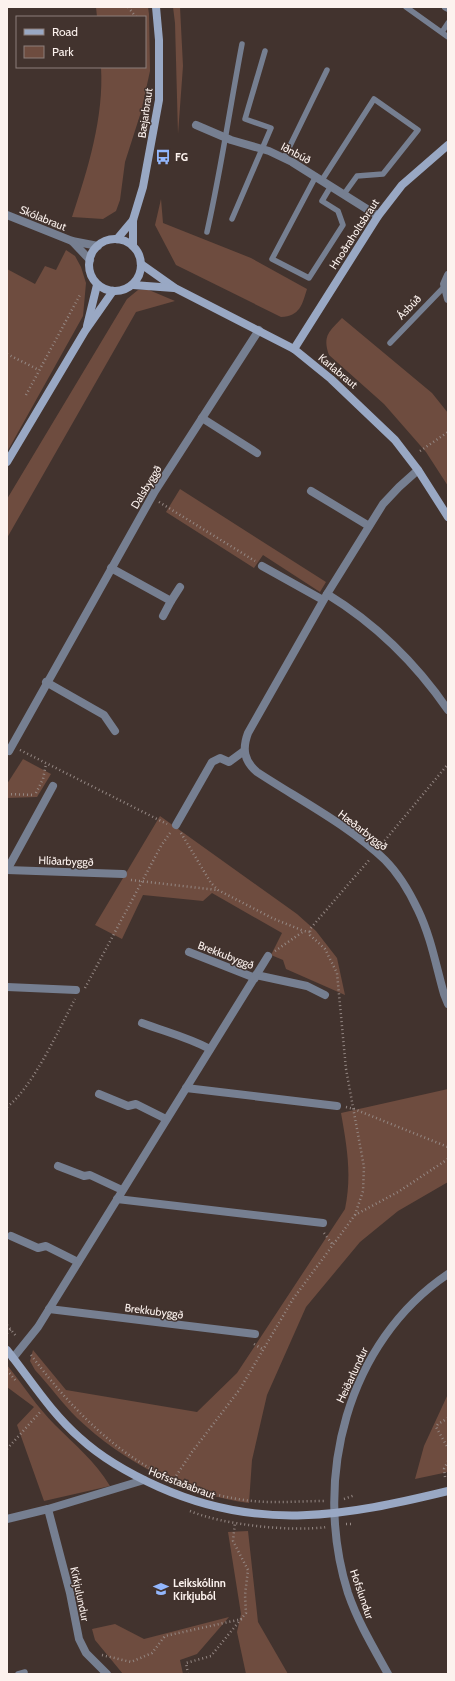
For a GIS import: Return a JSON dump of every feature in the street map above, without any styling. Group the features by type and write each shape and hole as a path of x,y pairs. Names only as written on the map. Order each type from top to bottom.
{"street":[{"name":"Bæjarbraut","path":"141,264 139,255 133,246 133,220 143,187 159,100 159,40 156,7"},
{"name":"Iðnbúð","path":"196,125 224,137 262,149 284,158 319,178 378,216"},
{"name":"Hnoðraholtsbraut","path":"294,349 378,216 402,184 448,145"},
{"name":"Skólabraut","path":"7,215 72,241 98,246"},
{"name":"Bæjarbraut","path":"98,246 110,240 117,239 133,220"},
{"path":"117,239 133,246"},
{"name":"Skólabraut","path":"72,241 90,260"},
{"path":"98,246 90,260 91,275 97,285 104,289 113,292 120,291 133,285 140,274 141,264"},
{"name":"Karlabraut","path":"141,264 175,288 294,349 353,397 396,440 418,470 448,517"},
{"name":"Ásbúð","path":"444,286 448,275"},
{"path":"85,331 97,285"},
{"name":"Karlabraut","path":"133,285 175,288"},
{"path":"444,286 448,299"},
{"path":"7,462 85,331 113,292"},
{"name":"Dalsbyggð","path":"10,749 46,682 151,498 259,330"},
{"path":"202,418 257,453"},
{"path":"174,826 212,762 220,758 229,762 244,751 248,733 325,597 383,504 399,486 418,470"},
{"path":"311,490 369,526"},
{"path":"262,566 350,608 381,632 426,678 448,710"},
{"path":"111,568 171,601"},
{"path":"163,616 180,587"},
{"path":"46,682 104,714 115,732"},
{"name":"Hæðarbyggð","path":"244,751 246,760 257,772 352,833 376,852 396,874 418,910 429,938 448,1004"},
{"name":"Hlíðarbyggð","path":"53,786 11,858 7,870 123,874"},
{"name":"Brekkubyggð","path":"189,952 255,976 307,986 325,995"},
{"name":"Brekkubyggð","path":"13,1358 38,1327 268,956"},
{"path":"7,987 78,992"},
{"path":"142,1023 173,1035 180,1034 210,1049"},
{"path":"186,1088 337,1106"},
{"path":"98,1094 128,1106 136,1104 166,1119"},
{"path":"58,1166 84,1176 90,1176 122,1190"},
{"path":"117,1199 322,1223"},
{"path":"11,1236 38,1248 46,1246 78,1262"},
{"name":"Heiðarlundur","path":"335,1514 335,1477 338,1448 348,1408 357,1387 377,1349 404,1313 428,1290 448,1274"},
{"name":"Brekkubyggð","path":"49,1309 255,1334"},
{"name":"Hofsstaðabraut","path":"7,1350 48,1403 79,1437 94,1450 118,1467 144,1480 203,1504 235,1512 281,1516 335,1514 448,1491"},
{"path":"7,1519 48,1509 144,1480"},
{"name":"Kirkjulundur","path":"48,1509 70,1593 76,1628 86,1653 107,1674"},
{"name":"Hofslundur","path":"335,1514 337,1545 348,1592 363,1630 388,1674"}],"lane":[{"path":"406,7 448,37"},
{"path":"442,32 448,23"},
{"path":"207,232 242,44"},
{"path":"232,219 271,128 245,119 265,51"},
{"path":"284,158 327,70"},
{"path":"331,186 322,201 338,211 343,225 309,278 272,259 319,178 374,99 418,130 383,174 357,176 344,194"},
{"name":"Ásbúð","path":"390,343 444,286"},
{"path":"18,1674 25,1672"}],"path":[{"path":"128,7 135,16"},
{"path":"26,395 81,293"},
{"path":"7,354 39,370"},
{"path":"420,452 448,432"},
{"path":"151,498 262,566"},
{"path":"10,749 174,826 183,835 211,883 218,890 274,919 310,932"},
{"path":"174,1479 192,1452 240,1390 293,1299 354,1215 363,1191 364,1167 346,1069 338,973 325,949 310,935 310,929 376,852 448,764"},
{"path":"7,794 35,795"},
{"path":"7,1107 16,1100 49,1048 78,992 88,986 142,882 174,826"},
{"path":"123,874 129,879 142,882 218,890"},
{"path":"268,956 304,931"},
{"path":"354,1108 435,1143 448,1147"},
{"path":"354,1215 398,1192 448,1159"},
{"path":"322,1223 320,1229 333,1245"},
{"path":"7,1325 16,1336"},
{"path":"7,1333 11,1329"},
{"path":"31,1355 65,1399 96,1430 128,1454 174,1479 202,1490 243,1500 286,1503 317,1501"},
{"path":"7,1449 48,1403"},
{"path":"448,1418 436,1427 448,1448"},
{"path":"446,1477 444,1469 448,1461"},
{"path":"188,1674 186,1663 211,1656 246,1613 245,1595 248,1570 233,1541 235,1522"},
{"path":"86,1653 131,1662 152,1653 165,1636 242,1619"}],"green space":[{"path":"96,7 148,7 149,14 150,71 141,112 125,162 120,200 116,211 103,219 72,217 94,143 100,105 101,68 146,68 146,16 97,16"},
{"path":"173,7 180,7 183,66 178,134 175,23"},
{"path":"161,199 163,223 251,258 307,289 302,305 299,309 292,314 281,317 176,265 155,225"},
{"path":"66,250 75,256 81,267 86,283 83,316 7,452 7,269 35,284 45,266 56,270"},
{"path":"138,290 149,290 175,301 136,312 7,538 7,499 127,299"},
{"path":"342,318 432,393 448,413 448,486 426,452 384,404 329,355 326,343 328,334"},
{"path":"180,489 326,582 320,592 263,555 254,568 166,512"},
{"path":"23,759 51,774 37,797 7,798 7,784"},
{"path":"160,816 297,914 316,931 337,958 345,995 286,969 283,960 271,955 282,933 212,893 203,901 143,895 122,939 95,925"},
{"path":"448,1089 448,1182 398,1211 360,1242 306,1307 267,1395 252,1460 249,1503 202,1493 179,1484 157,1474 114,1449 77,1418 35,1370 30,1361 33,1350 66,1390 197,1412 237,1373 345,1209 348,1184 348,1161 341,1113"},
{"path":"7,1365 42,1411 91,1461 110,1486 44,1501 17,1425 34,1407 7,1387"},
{"path":"448,1394 448,1472 415,1479 424,1446"},
{"path":"248,1531 258,1622 288,1674 246,1674 237,1632 241,1614 228,1532"},
{"path":"229,1617 197,1654 180,1660 183,1674 123,1674 95,1640 92,1629 115,1624 144,1639"}],"place":[{"name":"FG","path":"163,157"},
{"name":"Leikskólinn Kirkjuból","path":"161,1589"}]}
